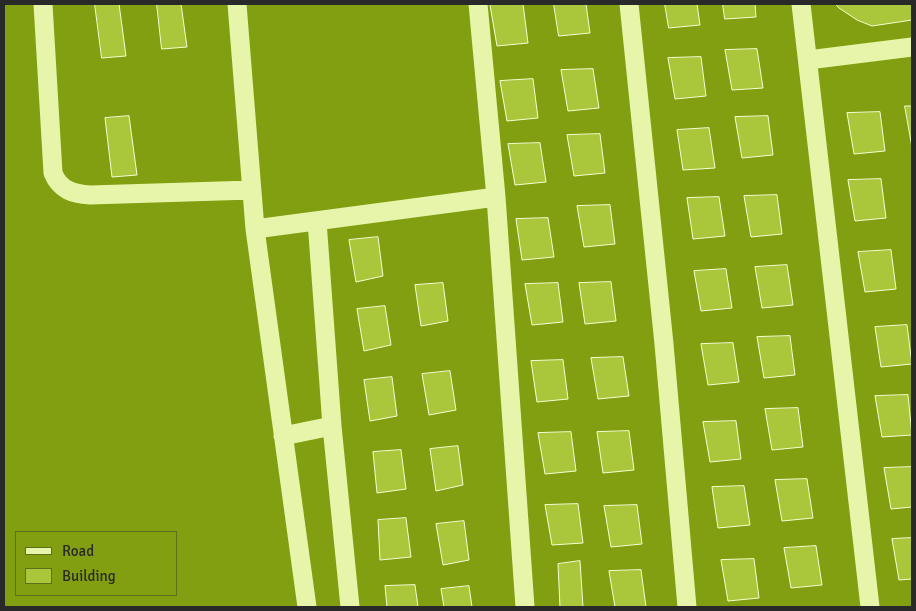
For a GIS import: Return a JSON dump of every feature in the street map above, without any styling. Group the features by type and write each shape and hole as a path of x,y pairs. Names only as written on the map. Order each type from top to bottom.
{"street":[{"path":"43,4 53,173 63,188 79,194 90,195 252,190"},
{"path":"237,4 255,229 307,607"},
{"path":"478,4 496,198 525,607"},
{"path":"629,4 664,344 687,607"},
{"path":"801,4 870,607"},
{"path":"808,60 912,47"},
{"path":"255,229 496,198"},
{"path":"316,221 332,426 350,607"},
{"path":"283,436 332,426"}],"building":[{"path":"95,4 119,4 126,56 102,58"},
{"path":"157,4 181,4 187,47 162,49"},
{"path":"523,4 528,43 497,46 490,5"},
{"path":"554,4 586,4 590,33 559,36"},
{"path":"665,4 697,4 700,25 669,28"},
{"path":"723,4 755,4 756,17 725,19"},
{"path":"836,4 912,4 912,20 872,26 857,20"},
{"path":"757,49 763,88 732,90 725,50"},
{"path":"701,57 706,96 675,99 668,58"},
{"path":"593,69 599,108 568,111 561,70"},
{"path":"533,79 538,118 507,121 500,81"},
{"path":"905,106 912,106 912,147"},
{"path":"880,112 885,151 854,154 847,113"},
{"path":"129,116 137,175 112,177 105,118"},
{"path":"768,116 773,155 742,158 735,117"},
{"path":"709,128 715,168 683,170 677,130"},
{"path":"600,134 605,173 574,176 567,135"},
{"path":"540,143 546,182 515,185 508,144"},
{"path":"881,179 886,218 855,221 848,180"},
{"path":"777,195 782,234 751,237 744,196"},
{"path":"719,197 725,236 693,239 687,198"},
{"path":"610,205 615,244 584,247 577,206"},
{"path":"548,218 554,257 522,260 516,219"},
{"path":"378,237 383,276 356,282 349,240"},
{"path":"891,250 896,289 865,292 858,252"},
{"path":"787,265 793,305 762,308 755,267"},
{"path":"726,269 732,308 701,311 694,271"},
{"path":"611,282 616,321 585,324 579,283"},
{"path":"443,283 448,321 421,326 415,285"},
{"path":"558,283 563,322 532,325 525,284"},
{"path":"385,306 391,345 364,351 357,309"},
{"path":"907,325 912,364 881,367 875,327"},
{"path":"790,336 795,375 764,378 757,337"},
{"path":"733,343 739,382 708,385 701,344"},
{"path":"623,357 629,396 598,399 591,358"},
{"path":"563,360 568,399 537,402 531,361"},
{"path":"450,371 456,410 429,415 422,374"},
{"path":"392,377 397,416 370,421 364,380"},
{"path":"908,395 912,435 882,437 875,396"},
{"path":"798,408 803,447 772,450 765,409"},
{"path":"736,421 741,459 710,462 703,422"},
{"path":"629,431 634,470 603,473 597,432"},
{"path":"571,432 576,471 545,474 538,433"},
{"path":"458,446 463,485 436,491 430,449"},
{"path":"401,450 406,489 377,493 373,452"},
{"path":"912,467 912,507 891,509 884,468"},
{"path":"807,479 813,518 782,521 775,480"},
{"path":"744,486 750,525 718,528 712,487"},
{"path":"578,504 583,543 552,545 545,505"},
{"path":"637,505 642,544 611,547 604,506"},
{"path":"406,518 411,557 380,560 378,520"},
{"path":"464,521 469,560 443,565 436,524"},
{"path":"912,538 912,579 899,580 892,539"},
{"path":"816,546 822,585 791,588 784,548"},
{"path":"754,559 759,598 728,601 721,560"},
{"path":"580,561 583,607 560,607 558,564"},
{"path":"641,570 646,607 615,607 609,571"},
{"path":"415,585 418,607 387,607 385,586"},
{"path":"469,586 472,607 444,607 441,589"}]}
